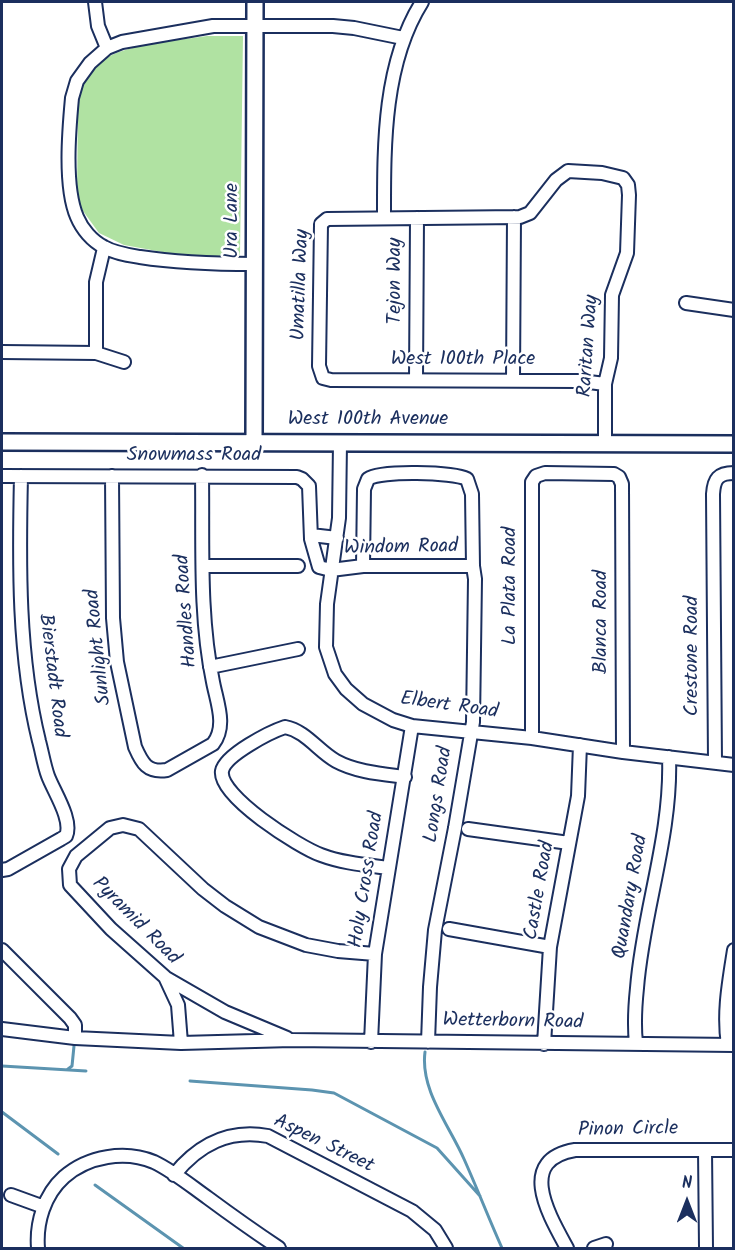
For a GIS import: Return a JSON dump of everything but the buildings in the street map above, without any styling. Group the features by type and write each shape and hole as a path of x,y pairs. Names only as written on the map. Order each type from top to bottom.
{"street":[{"path":"95,2 98,26 107,48"},
{"name":"Ura Lane","path":"254,441 255,2"},
{"path":"422,2 403,38 386,123 384,218 514,217 513,380"},
{"path":"255,264 201,264 129,255 105,248 88,234 77,218 70,196 69,167 74,88 90,63 107,48 131,40 200,27 333,26 403,38"},
{"name":"Raritan Way","path":"514,217 530,213 556,180 568,171 619,176 626,182 629,195 627,253 612,290 611,358 605,384 605,444"},
{"name":"Umatilla Way","path":"322,376 319,366 321,224 327,219 384,218"},
{"name":"Tejon Way","path":"416,380 417,218"},
{"path":"96,353 96,282 105,248"},
{"path":"686,303 734,310"},
{"path":"2,352 96,353 124,362"},
{"name":"West 100th Place","path":"322,376 331,380 513,380 581,381 605,384"},
{"name":"West 100th Avenue","path":"2,442 734,444"},
{"name":"Elbert Road","path":"340,442 339,518 326,618 326,647 332,667 346,689 363,704 393,720 412,726 532,738 623,752 734,765"},
{"name":"La Plata Road","path":"532,738 532,482 536,476 545,473 575,473"},
{"name":"Blanca Road","path":"575,473 617,475 622,484 623,752"},
{"name":"Crestone Road","path":"715,762 714,486 718,476 722,473 734,473"},
{"name":"Longs Road","path":"363,566 364,489 365,483 372,476 379,474 460,475 467,478 470,484 472,566 475,579 474,706 455,828 435,930 428,1042"},
{"name":"Snowmass Road","path":"2,476 202,475 302,479 309,486 311,535 319,567 331,570"},
{"name":"Handles Road","path":"185,760 213,744 222,723 210,667 204,619 202,475"},
{"name":"Bierstadt Road","path":"2,870 8,869 66,836 68,826 48,775 33,715 24,640 20,530 21,476"},
{"name":"Sunlight Road","path":"112,476 113,618 117,662 130,730 138,753 147,768 158,771 167,770 185,760"},
{"path":"311,535 337,538"},
{"path":"203,566 298,566"},
{"name":"Windom Road","path":"331,570 363,566 472,566"},
{"path":"210,667 298,649"},
{"name":"Holy Cross Road","path":"371,1041 375,954 412,726"},
{"path":"389,868 342,860 300,846 254,814 223,780 223,768 230,760 273,731 285,727 311,741 333,760 346,766 405,777"},
{"name":"Castle Road","path":"544,1044 550,947 578,796 580,745"},
{"name":"Quandary Road","path":"636,1043 638,973 666,819 670,779 669,757"},
{"name":"Pyramid Road","path":"181,1043 178,1005 165,977 111,929 70,885 69,869 76,856 110,828 123,825 139,829 203,889 259,927 306,945 338,951 375,954"},
{"path":"468,829 569,843"},
{"path":"448,929 550,947"},
{"path":"2,950 70,1018 75,1025 75,1038"},
{"path":"731,1045 725,1028 734,950"},
{"name":"Wetterborn Road","path":"165,977 225,1012 292,1040"},
{"name":"Wetterborn Road","path":"2,1029 75,1038 181,1043 292,1040 731,1045"},
{"name":"Aspen Street","path":"174,1174 190,1156 216,1140 243,1134 268,1137 278,1140 412,1211 435,1230 446,1248"},
{"path":"705,1149 706,1248"},
{"name":"Pinon Circle","path":"567,1248 541,1190 540,1178 550,1158 575,1150 734,1150"},
{"path":"38,1248 44,1207 54,1188 68,1174 87,1162 131,1156 156,1163 174,1174 279,1248"},
{"path":"11,1195 44,1207"}],"green space":[{"path":"207,36 243,36 240,255 190,257 124,245 99,233 83,211 77,197 78,99 83,83 88,73 98,63 111,55 160,42"}],"waterway":[{"path":"68,1069 72,1066 74,1046"},
{"path":"425,1052 425,1066 431,1094 464,1159 502,1248"},
{"path":"2,1066 86,1071"},
{"path":"190,1081 334,1093 437,1148 480,1196"},
{"path":"2,1112 58,1154"},
{"path":"95,1185 183,1248"}]}
